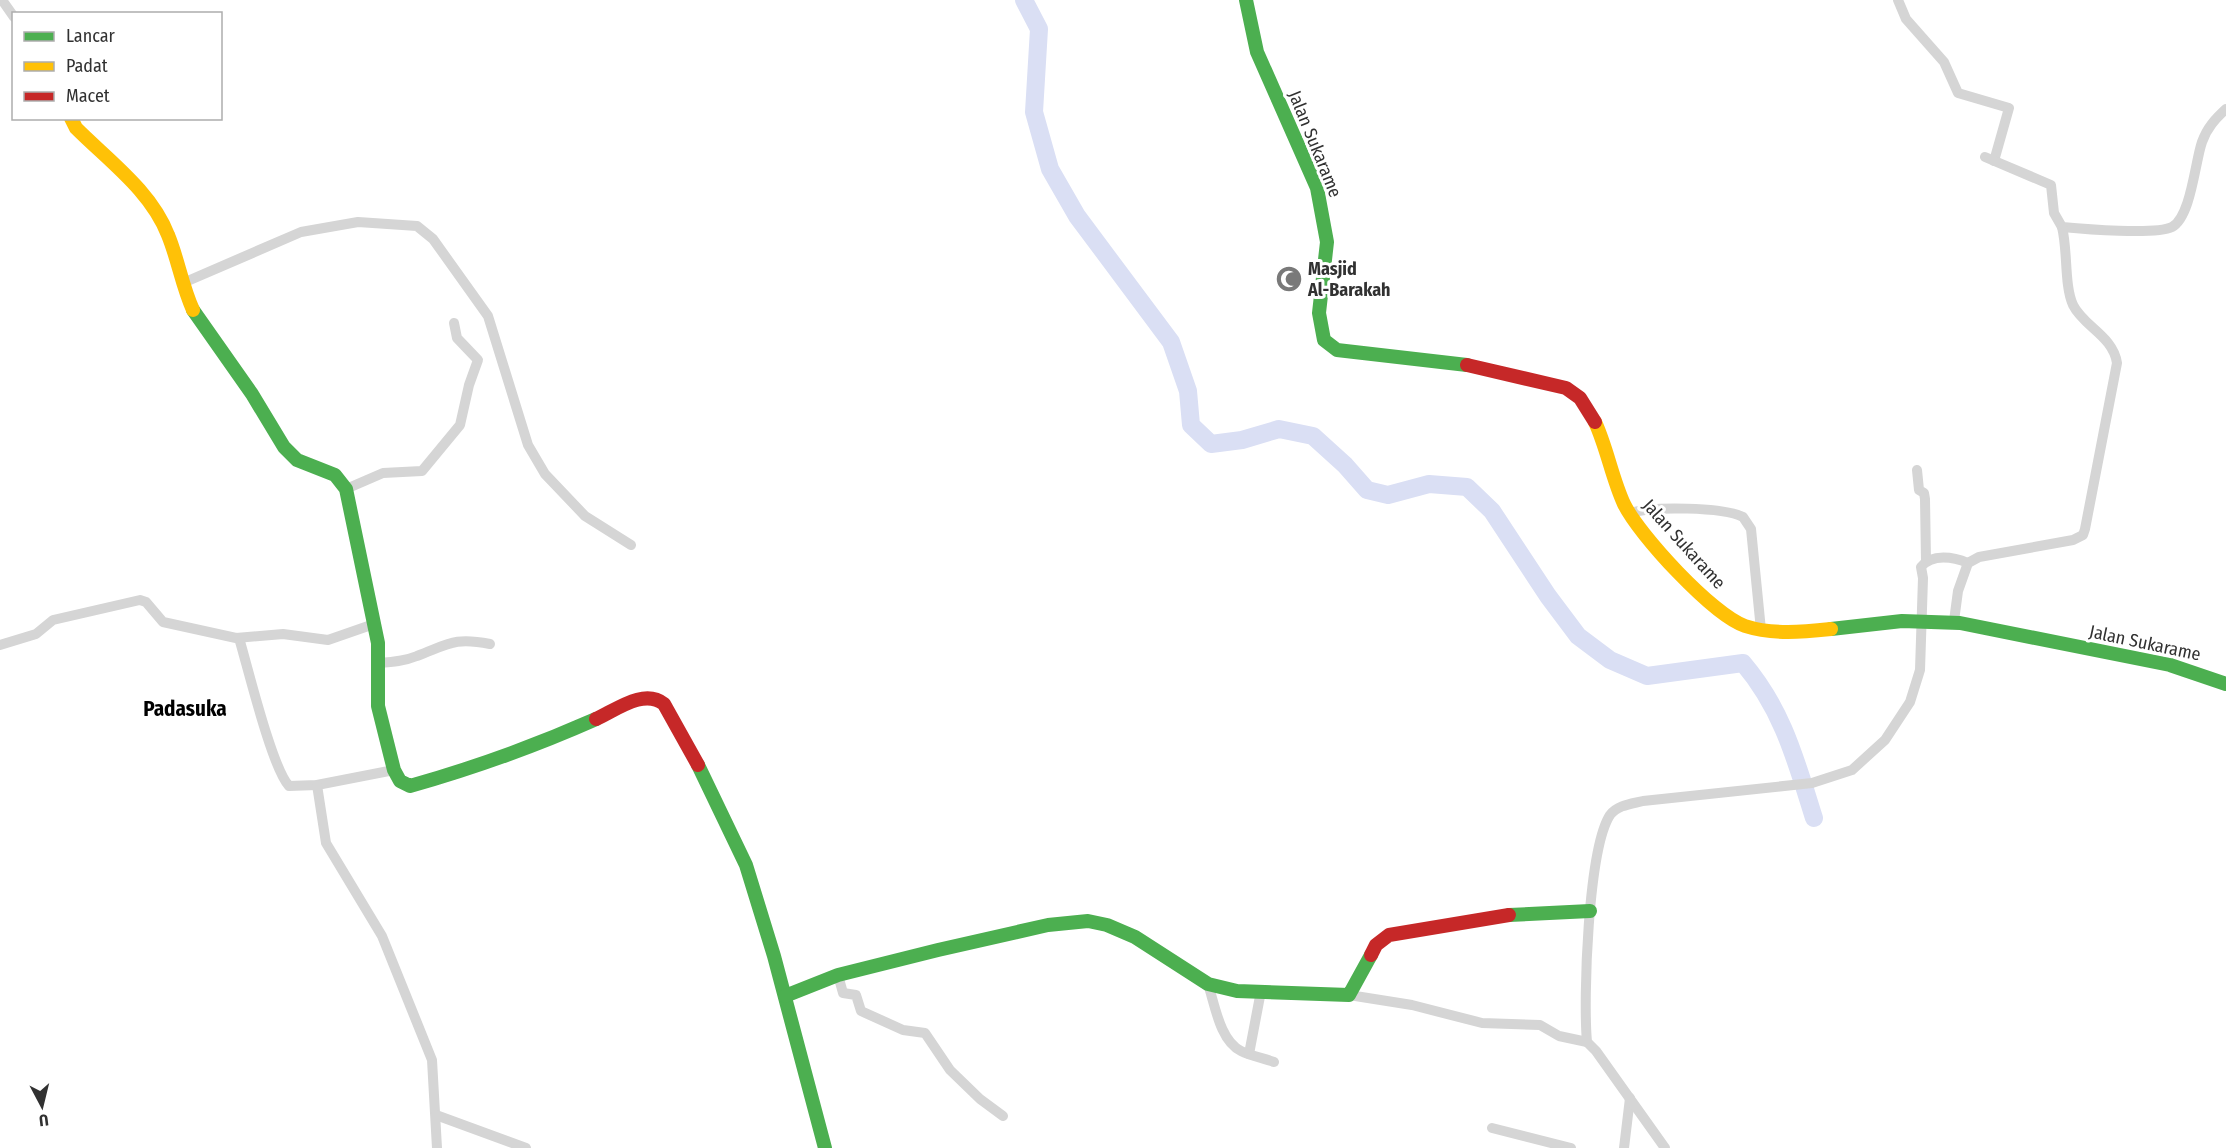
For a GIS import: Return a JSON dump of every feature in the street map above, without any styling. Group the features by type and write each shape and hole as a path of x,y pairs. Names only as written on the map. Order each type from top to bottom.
{"street":[{"path":"2,0 12,14"},
{"name":"Jalan Sukarame","path":"1246,0 1257,52 1317,188 1327,242 1319,313 1324,340 1337,350 1507,372 1569,390 1589,406 1613,479 1630,513 1681,573 1731,620 1761,630 1813,630 1865,623 1921,620 1954,621 2185,668 2226,684"},
{"path":"1898,0 1906,19 1944,62 1958,93 2004,106 2008,114 1990,159 2051,185 2054,213 2062,227 2068,255 2068,287 2073,305 2112,347 2117,363 2085,529 2080,537 1979,557 1968,563 1958,591 1954,621"},
{"path":"2062,227 2119,231 2174,226 2185,210 2202,142 2211,124 2226,109"},
{"path":"72,120 106,158 129,177 156,212 168,234 192,308 252,394 284,447 297,460 335,475 346,489 374,624 379,663 378,706 394,770 405,785 427,783 554,738 632,701 655,697 664,704 696,762 746,866 785,996 825,1148"},
{"path":"183,283 301,232 358,222 417,226 433,239 488,316 528,445 545,474 585,516 631,545"},
{"path":"346,489 387,472 421,472 459,428 478,360 457,339 454,323"},
{"path":"1917,470 1919,490 1924,493 1925,499 1926,561"},
{"path":"1630,513 1640,510 1689,509 1743,518 1750,529 1761,630"},
{"path":"1665,1148 1587,1042 1590,911 1599,848 1611,815 1619,807 1643,801 1812,783 1852,770 1885,740 1910,702 1920,670 1923,578 1921,567 1926,561 1947,557 1968,563"},
{"path":"0,645 36,634 53,620 140,600 146,602 163,622 239,638 282,634 328,640 374,624"},
{"path":"239,638 283,779 291,787 317,785 394,770"},
{"path":"379,663 407,659 447,642 474,640 490,644"},
{"path":"317,785 326,843 382,936 432,1060 437,1148"},
{"path":"1349,995 1376,945 1389,934 1507,915 1590,911"},
{"path":"785,996 838,975 1048,925 1088,921 1107,925 1135,936 1208,984 1237,991 1349,995 1412,1005 1482,1023 1540,1025 1559,1036 1587,1042"},
{"path":"838,975 843,993 856,995 861,1011 903,1030 925,1033 951,1070 980,1099 1003,1116"},
{"path":"1208,984 1225,1035 1233,1046 1274,1062"},
{"path":"1249,1054 1260,991"},
{"path":"1624,1148 1630,1098"},
{"path":"436,1115 526,1148"},
{"path":"1492,1128 1570,1148"}],"waterway":[{"path":"1024,0 1039,29 1034,112 1050,169 1077,216 1171,342 1188,391 1191,425 1211,444 1242,440 1279,429 1313,436 1345,465 1367,490 1388,495 1429,484 1467,487 1492,511 1548,596 1578,636 1610,660 1647,676 1743,663 1768,699 1787,737 1814,818"}],"traffic: fast":[{"path":"1246,0 1257,52 1317,188 1327,242 1319,313 1324,340 1337,350 1467,365"},
{"path":"193,310 252,394 284,447 297,460 335,475 346,489 378,643 378,706 394,770 400,781 410,786 457,772 596,719"},
{"path":"1831,629 1902,621 1960,623 2170,665 2226,684"},
{"path":"698,765 746,865 774,956 825,1148"},
{"path":"1509,915 1590,911"},
{"path":"785,996 838,975 938,950 1048,925 1088,921 1107,925 1135,937 1208,984 1237,991 1349,995 1371,955"}],"traffic: slow":[{"path":"72,120 76,128 140,191 161,219 193,310"},
{"path":"1595,422 1620,494 1632,518 1660,553 1715,607 1745,626 1766,631 1831,629"}],"traffic: jam":[{"path":"1467,365 1566,388 1580,398 1595,422"},
{"path":"596,719 639,699 656,700 664,704 698,765"},
{"path":"1371,955 1376,945 1389,935 1509,915"}],"place":[{"name":"Masjid Al-Barakah","path":"1289,279"}],"district":[{"name":"Padasuka","path":"185,709"}]}
